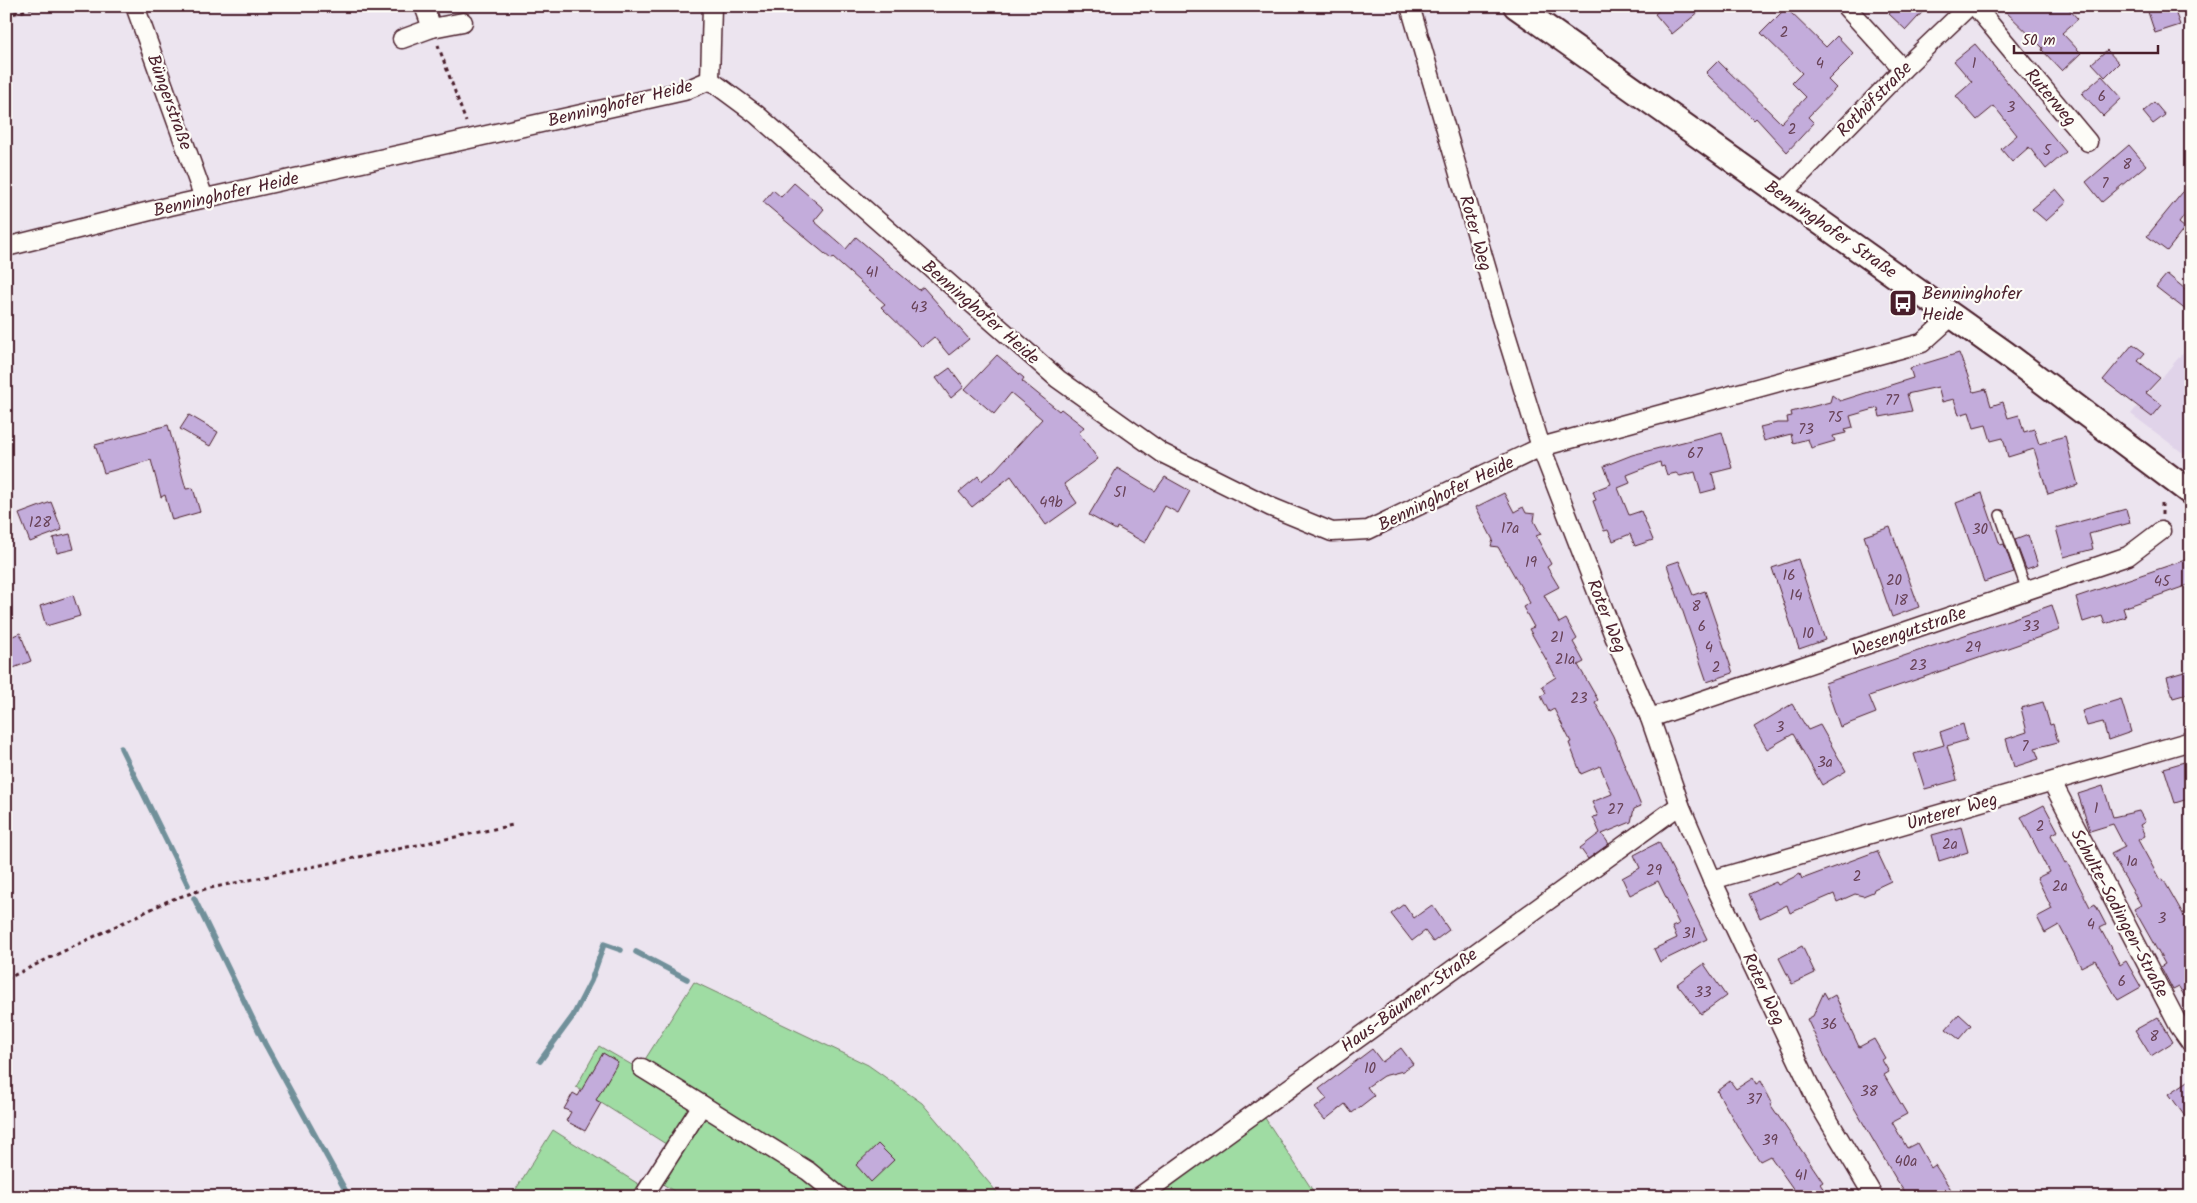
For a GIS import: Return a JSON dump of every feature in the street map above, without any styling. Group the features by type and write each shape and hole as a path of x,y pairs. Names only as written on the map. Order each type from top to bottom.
{"main road":[{"name":"Benninghofer Straße","path":"1516,6 1952,316 2191,493"}],"street":[{"name":"Büngerstraße","path":"135,6 204,198"},
{"path":"424,6 432,28"},
{"path":"710,80 712,6"},
{"name":"Roter Weg","path":"1410,6 1501,318 1541,447 1614,636 1650,718 1680,806 1712,880 1817,1101 1874,1197"},
{"path":"1844,6 1904,68"},
{"name":"Rothöfstraße","path":"1782,194 1904,68 1969,6"},
{"name":"Ruterweg","path":"1974,6 2088,142"},
{"path":"402,39 432,28 463,22"},
{"name":"Benninghofer Heide","path":"6,247 204,198 684,91 710,80 756,114 1058,379 1162,453 1271,507 1332,532 1368,530 1541,447 1922,343 1952,316"},
{"name":"Wesengutstraße","path":"1650,718 2128,556 2161,531"},
{"name":"Unterer Weg","path":"1712,880 2191,741"},
{"name":"Schulte-Sodingen-Straße","path":"2052,782 2179,1026 2191,1042"},
{"name":"Haus-Bäumen-Straße","path":"1139,1197 1254,1112 1680,806"},
{"path":"642,1068 808,1171 840,1197"},
{"path":"643,1197 702,1105"}],"lane":[{"path":"2000,515 2027,591"}],"path":[{"path":"6,16 39,6"},
{"path":"432,28 471,139"},
{"path":"6,979 170,900 201,890 513,825"}],"shaded area":[{"path":"2191,343 2191,459 2131,414"}],"green space":[{"path":"694,982 868,1065 922,1103 1001,1197 846,1197 829,1192 822,1197 683,1197 658,1181 669,1146 576,1087 599,1046 639,1069"},
{"path":"1261,1112 1317,1197 1152,1197"},
{"path":"553,1130 643,1187 637,1197 511,1197"}],"building":[{"path":"1664,6 1706,6 1672,34 1655,14"},
{"path":"1897,6 1928,6 1906,30 1889,14"},
{"path":"2000,6 2066,6 2078,19 2062,33 2081,53 2062,71 2042,50 2043,48"},
{"path":"2146,6 2173,6 2180,25 2155,33"},
{"path":"1786,8 1826,47 1837,36 1854,54 1828,80 1836,88 1808,117 1814,123 1787,152 1756,118 1754,120 1706,73 1718,61 1781,123 1806,97 1792,83 1802,73 1761,33"},
{"path":"1975,44 2066,152 2046,169 2029,147 2012,162 2001,149 2017,135 1994,106 1977,120 1956,96 1972,82 1954,61"},
{"path":"2107,50 2119,63 2105,77 2092,63"},
{"path":"2102,76 2122,98 2103,116 2082,93"},
{"path":"2154,102 2165,115 2153,124 2143,112"},
{"path":"2129,145 2146,165 2102,202 2086,182"},
{"path":"2191,182 2191,207 2179,223 2185,228 2167,251 2147,236"},
{"path":"794,183 824,209 814,221 846,249 856,237 919,290 923,287 969,339 949,355 934,337 922,347 881,307 885,304 833,258 831,259 763,202 773,190 781,197"},
{"path":"2056,189 2067,202 2046,221 2032,209"},
{"path":"2167,274 2191,294 2191,314 2156,287"},
{"path":"2133,344 2145,353 2138,361 2160,378 2146,393 2162,405 2152,417 2103,380"},
{"path":"1959,353 1974,392 1986,389 1991,406 2003,402 2008,418 2019,415 2024,432 2034,429 2039,444 2065,436 2078,485 2048,494 2034,449 2008,457 2003,438 1991,441 1986,425 1974,428 1969,412 1959,415 1954,399 1942,402 1938,387 1907,394 1912,411 1880,417 1878,408 1850,416 1853,427 1845,429 1846,433 1833,436 1835,441 1811,448 1808,439 1793,443 1791,434 1764,441 1760,427 1777,423 1788,423 1787,417 1792,416 1791,412 1830,402 1832,395 1840,401 1913,378 1910,368"},
{"path":"997,355 1024,378 1022,381 1059,411 1061,409 1084,427 1079,433 1098,459 1064,484 1077,503 1046,525 1011,476 972,507 959,492 978,476 981,481 995,470 1042,419 1011,393 994,414 965,389"},
{"path":"950,368 964,387 951,398 936,378"},
{"path":"189,415 218,432 210,446 180,429"},
{"path":"168,425 186,489 193,488 200,512 172,520 165,495 161,497 151,460 104,473 95,445"},
{"path":"1722,432 1732,468 1712,473 1716,489 1701,493 1695,472 1680,476 1676,473 1667,475 1664,466 1661,467 1660,462 1627,475 1630,483 1618,488 1629,515 1641,511 1653,540 1635,546 1630,534 1613,541 1608,530 1604,531 1593,501 1596,500 1593,491 1611,484 1604,466 1632,455"},
{"path":"1117,468 1155,491 1165,477 1190,491 1178,513 1165,506 1145,543 1117,527 1116,530 1089,515"},
{"path":"1504,493 1514,512 1523,507 1526,513 1535,514 1534,521 1541,534 1536,536 1551,564 1547,567 1559,587 1544,595 1559,623 1566,619 1577,639 1573,642 1584,662 1578,665 1598,700 1595,702 1613,736 1641,806 1634,809 1631,822 1602,834 1609,844 1588,859 1580,848 1600,833 1593,817 1598,816 1592,802 1612,794 1600,766 1581,774 1569,743 1571,742 1554,709 1549,712 1541,696 1546,693 1542,686 1556,677 1529,629 1534,627 1523,607 1530,603 1498,547 1491,546 1493,540 1476,507"},
{"path":"1982,493 2000,545 2004,544 2014,572 1984,582 1956,503"},
{"path":"51,502 62,530 30,542 19,514"},
{"path":"2126,509 2130,523 2089,534 2093,549 2064,557 2056,528"},
{"path":"1890,527 1919,607 1892,617 1864,536"},
{"path":"70,534 74,549 57,553 53,538"},
{"path":"2028,535 2038,565 2026,569 2015,540"},
{"path":"2191,558 2191,584 2123,608 2126,617 2105,624 2102,616 2083,622 2076,597"},
{"path":"1798,559 1825,640 1799,649 1772,568"},
{"path":"1679,561 1693,595 1705,591 1733,673 1707,682 1667,565"},
{"path":"73,595 80,616 46,626 40,606"},
{"path":"2052,605 2060,630 1869,696 1876,713 1840,727 1825,683"},
{"path":"20,633 31,661 6,671 6,639"},
{"path":"2191,670 2191,693 2173,698 2167,677"},
{"path":"2121,699 2131,732 2108,740 2103,722 2087,726 2082,711"},
{"path":"2043,702 2050,725 2053,724 2058,742 2035,748 2039,759 2014,767 2006,739 2027,732 2021,708"},
{"path":"1792,704 1808,730 1820,725 1846,771 1822,785 1793,734 1767,749 1754,727"},
{"path":"1963,724 1967,740 1947,746 1957,780 1925,789 1914,754 1944,745 1940,732"},
{"path":"2191,760 2191,798 2175,803 2164,768"},
{"path":"2103,786 2113,817 2139,811 2145,822 2140,825 2145,836 2138,840 2160,880 2163,879 2191,928 2191,1007 2179,987 2173,990 2160,967 2165,964 2134,909 2141,905 2111,854 2125,847 2113,824 2090,831 2078,794"},
{"path":"2044,805 2058,831 2051,835 2065,863 2067,862 2090,907 2095,904 2106,925 2100,928 2120,965 2126,961 2141,987 2118,1000 2095,960 2081,967 2059,925 2045,933 2037,917 2052,909 2037,878 2049,872 2021,817"},
{"path":"1961,827 1968,852 1939,861 1932,835"},
{"path":"1659,842 1707,939 1660,962 1654,949 1677,938 1672,927 1679,924 1658,881 1630,895 1622,878 1640,868 1634,855"},
{"path":"1877,851 1891,881 1863,896 1855,894 1837,902 1834,894 1790,913 1787,905 1760,918 1749,894 1776,882 1778,885 1800,874 1802,879"},
{"path":"1404,904 1414,918 1432,905 1449,930 1433,942 1425,931 1412,941 1391,914"},
{"path":"1802,946 1815,973 1792,984 1779,958"},
{"path":"1704,964 1726,996 1701,1014 1677,984"},
{"path":"1824,992 1828,999 1835,995 1859,1047 1874,1039 1885,1058 1882,1060 1889,1072 1884,1075 1907,1114 1892,1122 1907,1148 1917,1143 1931,1168 1935,1165 1956,1197 1909,1197 1896,1179 1829,1065 1807,1019 1813,1016"},
{"path":"1959,1014 1971,1025 1959,1039 1946,1029"},
{"path":"2158,1017 2173,1042 2151,1056 2135,1030"},
{"path":"1401,1048 1413,1064 1403,1071 1383,1076 1367,1087 1374,1096 1352,1113 1345,1104 1325,1120 1315,1108 1327,1099 1319,1089 1372,1049 1382,1062"},
{"path":"603,1053 618,1062 596,1100 601,1103 585,1131 566,1121 571,1112 564,1109 573,1093 578,1096"},
{"path":"1753,1078 1756,1084 1761,1081 1772,1103 1770,1104 1823,1182 1820,1184 1829,1197 1799,1197 1770,1156 1760,1161 1746,1141 1717,1091 1730,1081 1736,1089"},
{"path":"2191,1079 2191,1125 2169,1094"},
{"path":"878,1144 894,1160 871,1182 856,1165"}],"waterway":[{"path":"121,748 188,885"},
{"path":"194,898 265,1044 349,1197"},
{"path":"540,1061 573,1016 591,981 604,944 621,950"},
{"path":"636,952 687,979"}],"place":[{"name":"Benninghofer Heide","path":"1903,303"}]}
